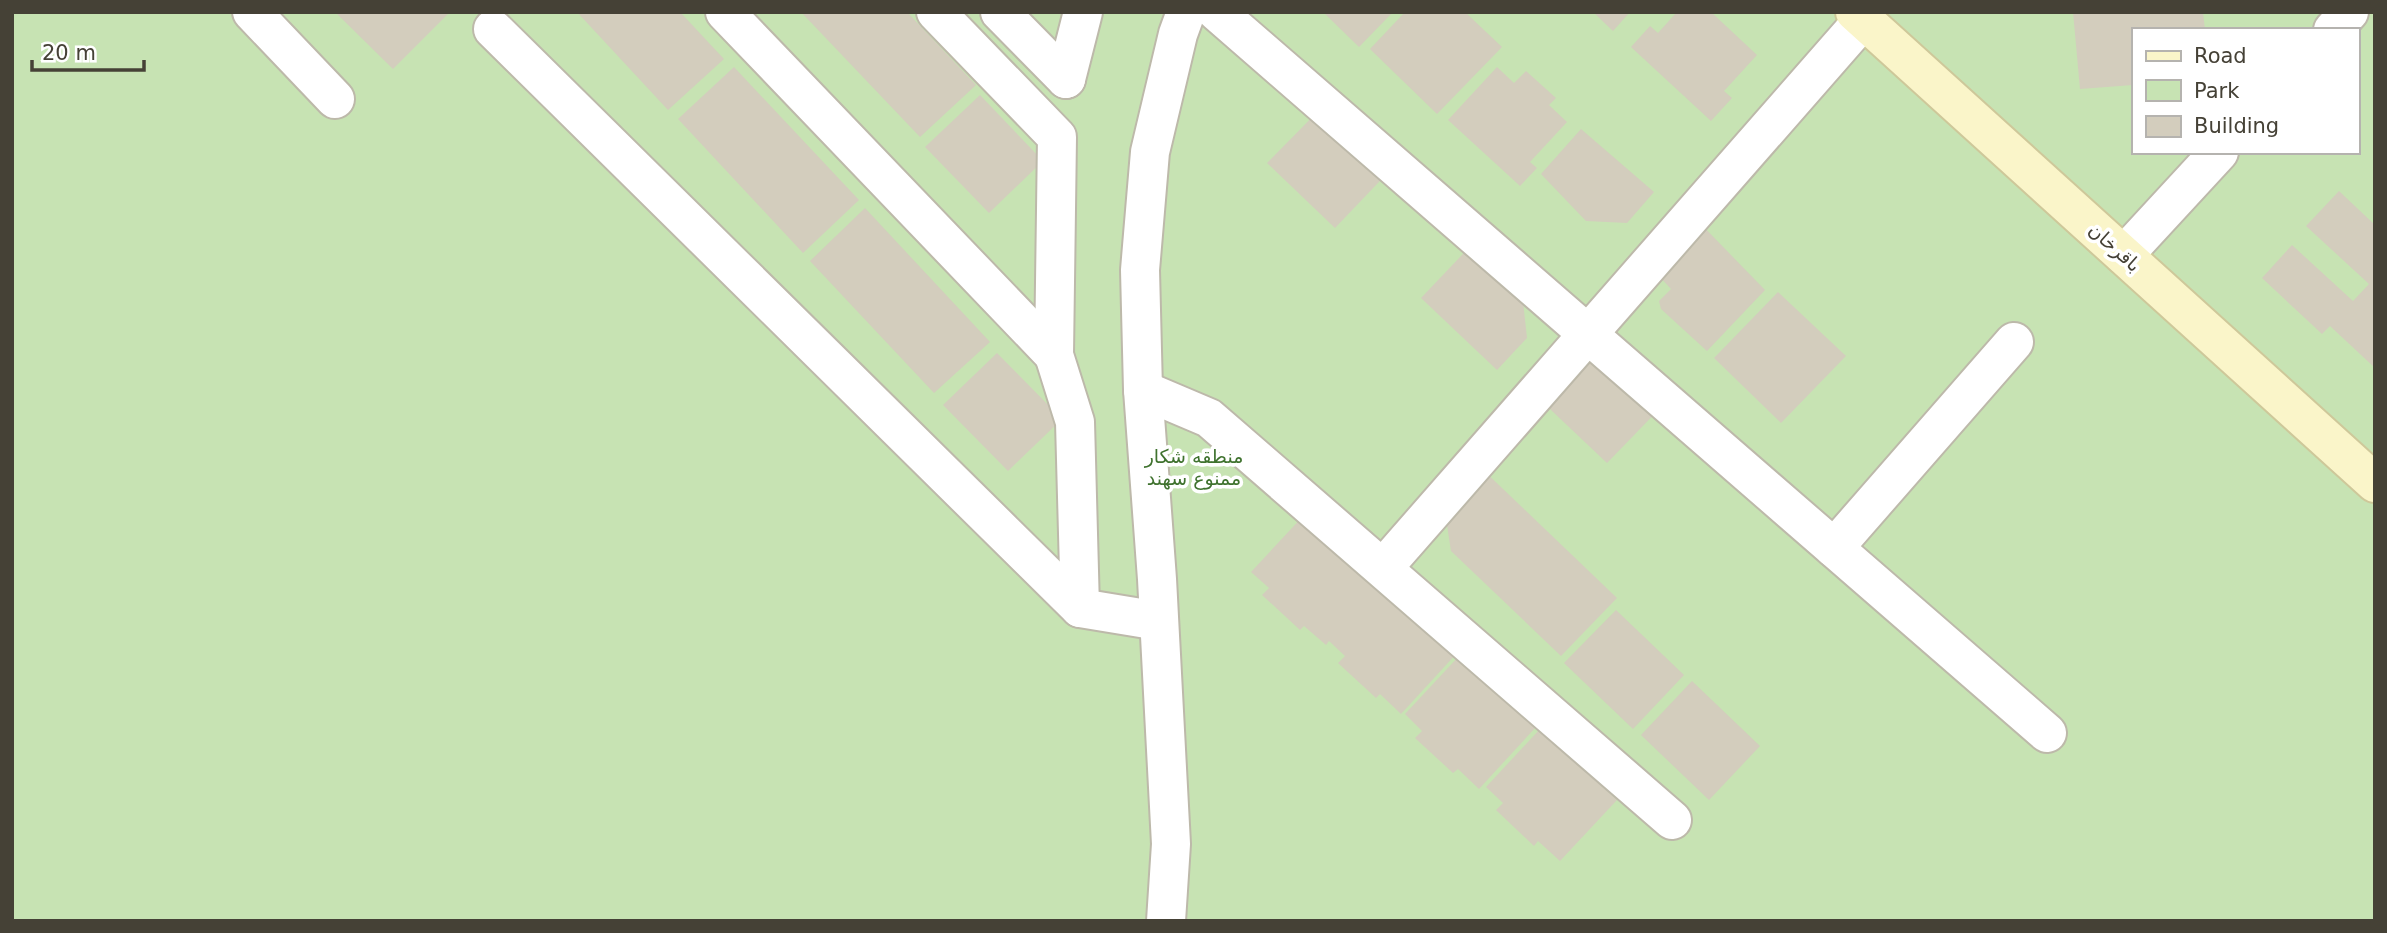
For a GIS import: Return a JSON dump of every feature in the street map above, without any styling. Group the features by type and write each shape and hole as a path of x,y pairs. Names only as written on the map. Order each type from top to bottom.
{"main road":[{"name":"باقرخان","path":"1859,16 2375,483"}],"street":[{"path":"252,12 335,99"},
{"path":"725,12 1054,355"},
{"path":"936,12 1057,137 1054,355 1074,422 1080,608"},
{"path":"1000,12 1066,79 1083,12"},
{"path":"1166,921 1171,844 1143,390 1140,270 1150,152 1178,34 1186,12"},
{"path":"1217,12 2047,733"},
{"path":"2335,28 2349,12"},
{"path":"1383,568 1588,334 1859,16"},
{"path":"493,29 1080,608 1159,621"},
{"path":"2124,255 2217,154"},
{"path":"1834,548 2014,342"},
{"path":"1143,390 1209,418 1672,820"}],"green space":[{"name":"منطقه شکار ممنوع سهند","path":"12,12 2375,12 2375,921 12,921"}],"building":[{"path":"335,12 446,12 448,14 393,69"},
{"path":"577,12 680,12 724,59 668,110"},
{"path":"801,12 907,12 976,85 920,137"},
{"path":"1323,12 1393,12 1359,47"},
{"path":"1405,12 1465,12 1502,47 1437,114 1370,49"},
{"path":"1593,12 1630,12 1613,31"},
{"path":"1677,12 1711,12 1757,55 1724,91 1732,98 1711,121 1631,47 1650,26 1658,33"},
{"path":"2073,12 2203,12 2205,28 2132,28 2132,85 2080,89"},
{"path":"734,67 859,200 803,253 678,119"},
{"path":"1497,67 1514,83 1526,71 1556,98 1549,105 1567,122 1530,162 1537,168 1520,186 1448,120"},
{"path":"980,95 1043,161 989,213 925,147"},
{"path":"1332,97 1399,161 1335,228 1267,163"},
{"path":"1581,129 1654,192 1627,223 1586,221 1541,174"},
{"path":"2339,191 2375,225 2375,368 2330,326 2322,334 2262,278 2292,245 2353,301 2369,284 2306,226"},
{"path":"865,208 990,342 934,393 810,261"},
{"path":"1696,219 1765,290 1707,351 1661,309 1659,301 1671,289 1660,277"},
{"path":"1480,236 1520,274 1527,338 1497,370 1421,298"},
{"path":"1778,292 1846,356 1781,423 1714,358"},
{"path":"997,353 1062,419 1008,471 943,405"},
{"path":"1563,359 1627,364 1667,401 1607,463 1532,392"},
{"path":"1478,465 1617,598 1561,656 1451,551 1447,525"},
{"path":"1305,514 1458,652 1401,714 1380,694 1376,698 1338,663 1345,656 1329,641 1326,645 1304,626 1300,630 1262,595 1269,588 1251,572"},
{"path":"1616,610 1684,675 1633,729 1564,663"},
{"path":"1459,656 1536,727 1479,789 1458,769 1453,773 1415,738 1422,731 1405,714"},
{"path":"1692,681 1760,746 1709,800 1641,735"},
{"path":"1540,729 1617,800 1560,861 1538,841 1534,846 1496,810 1503,803 1486,787"}]}
